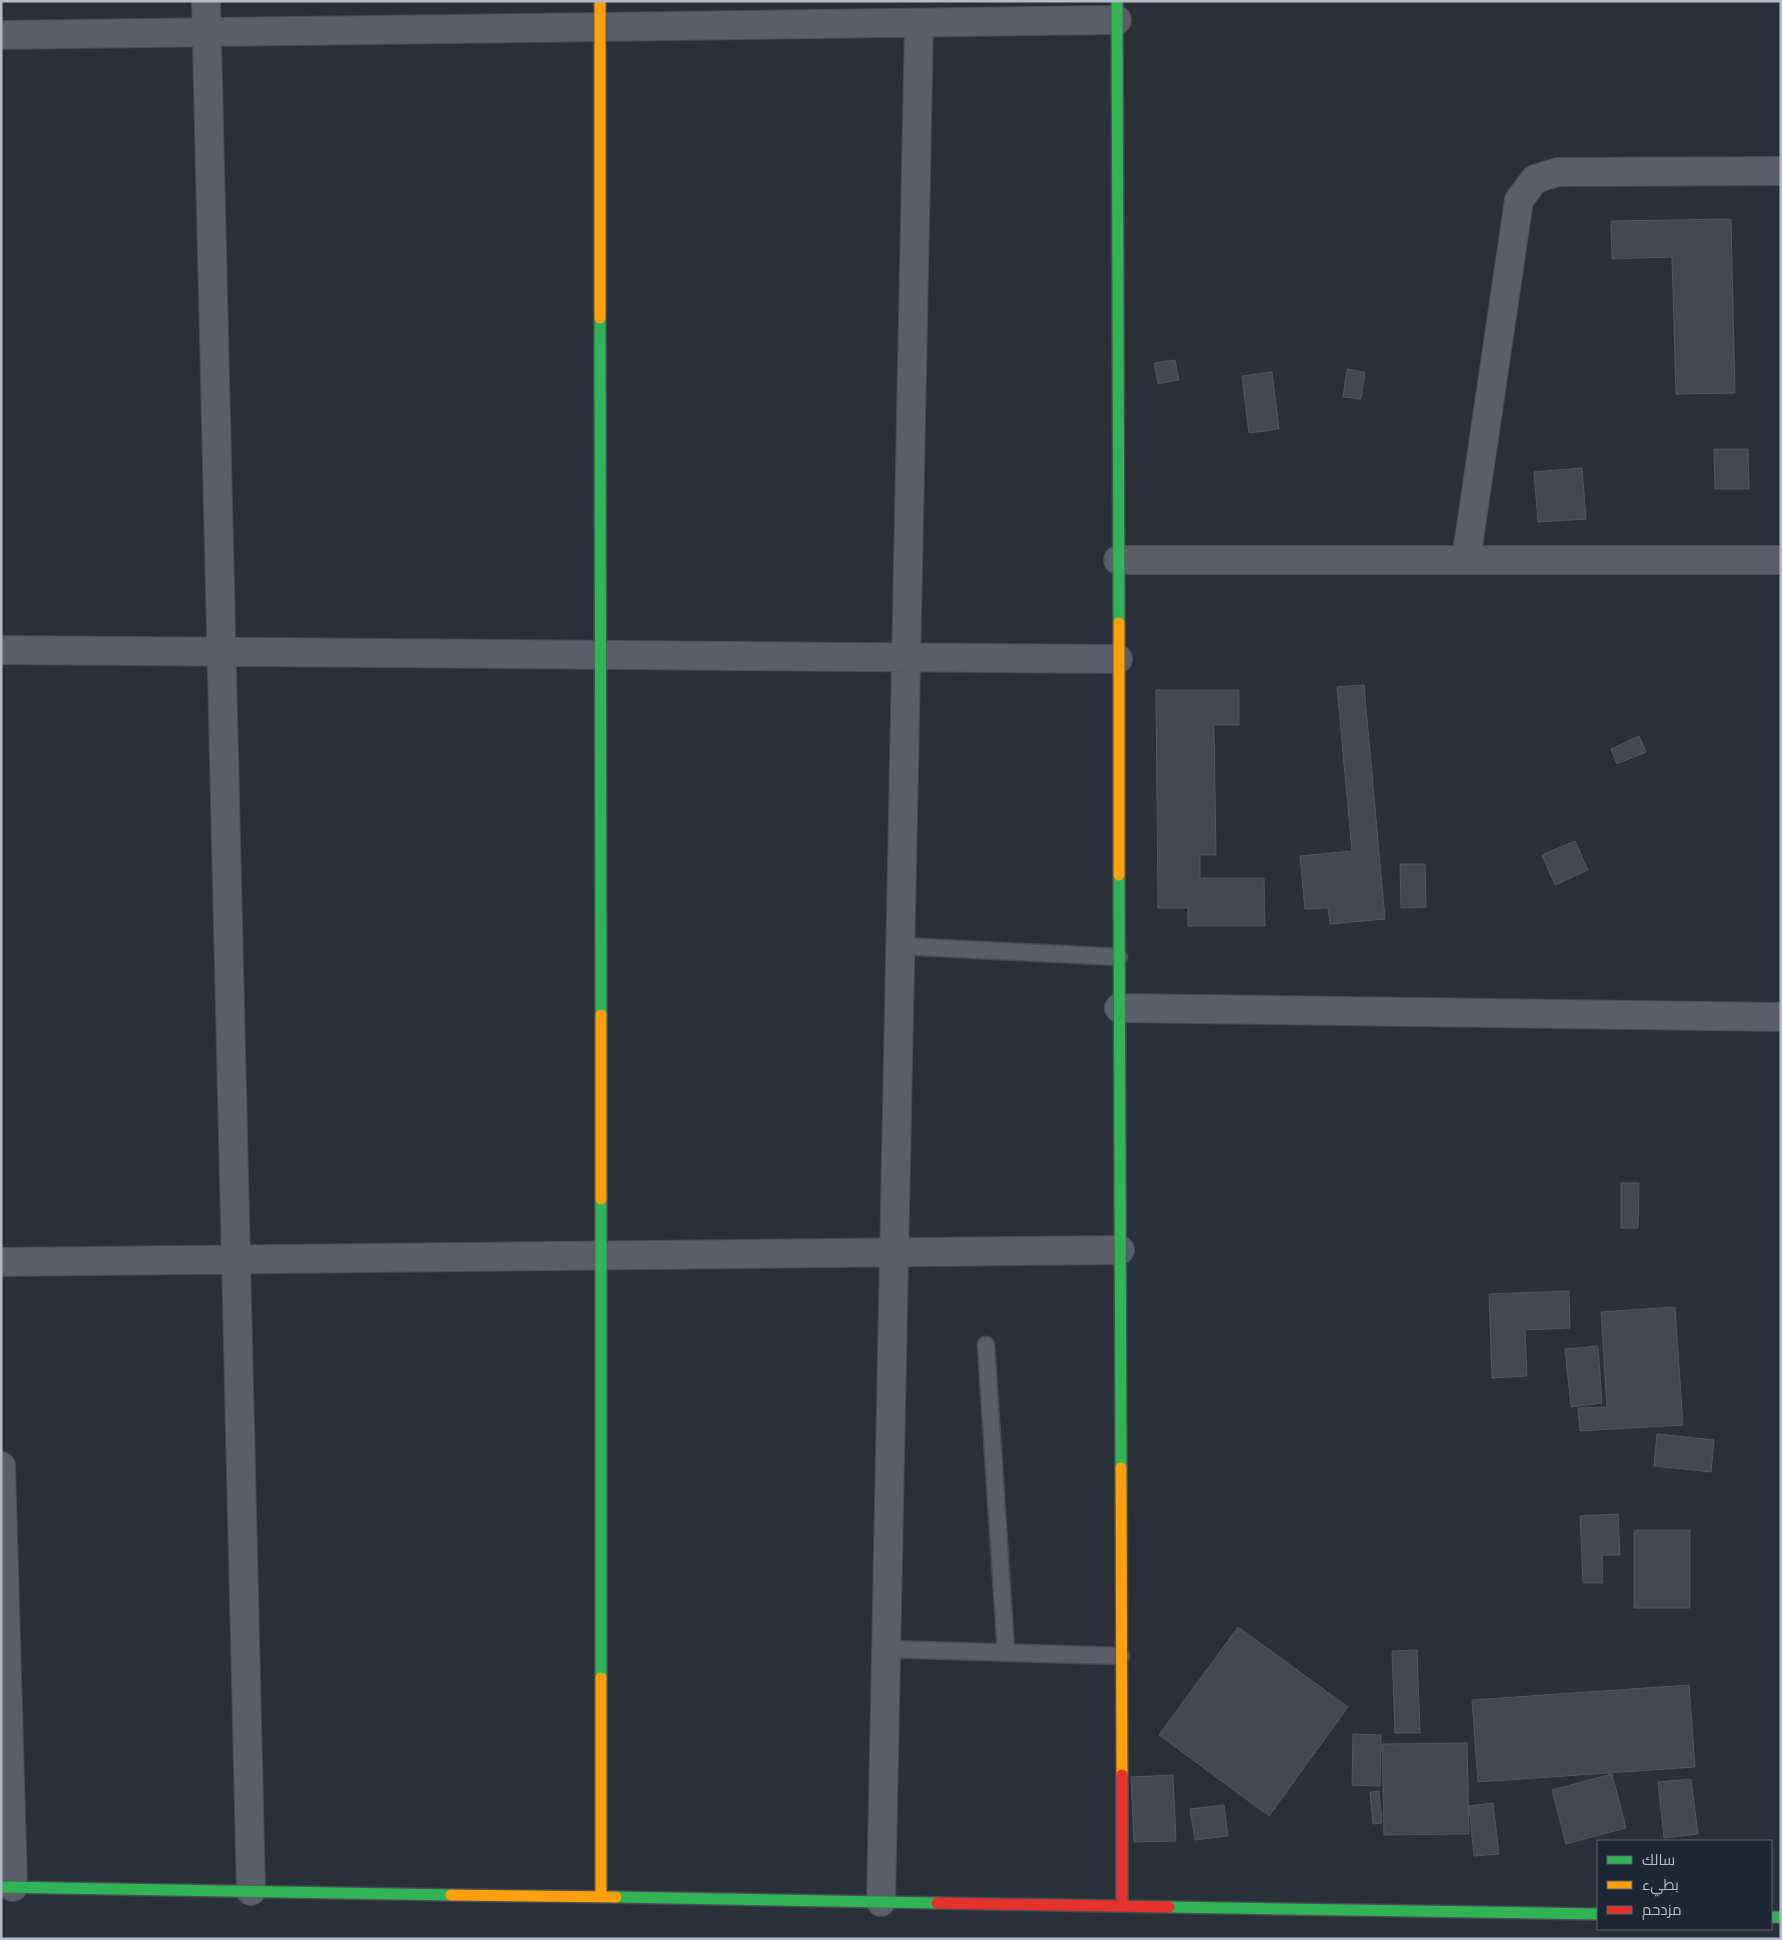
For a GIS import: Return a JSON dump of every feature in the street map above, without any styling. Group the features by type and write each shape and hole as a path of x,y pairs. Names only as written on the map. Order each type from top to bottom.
{"street":[{"path":"206,1 251,1891"},
{"path":"1,35 206,32 600,14 919,23 1117,11 1122,1905"},
{"path":"600,14 601,1897"},
{"path":"881,1902 919,23"},
{"path":"1466,560 1518,200 1535,179 1558,172 1781,171"},
{"path":"1118,560 1781,560"},
{"path":"1,650 1118,659"},
{"path":"1119,1008 1781,1018"},
{"path":"1,1262 1120,1250"},
{"path":"1,1466 7,1887 1597,1914"}],"lane":[{"path":"900,946 1119,957"},
{"path":"986,1345 1006,1652"},
{"path":"886,1649 1121,1656"}],"building":[{"path":"1731,219 1735,393 1676,394 1672,257 1612,259 1611,221"},
{"path":"1175,360 1179,380 1158,384 1154,363"},
{"path":"1347,369 1365,372 1361,399 1343,397"},
{"path":"1272,372 1279,429 1249,433 1242,376"},
{"path":"1714,449 1748,449 1749,489 1715,489"},
{"path":"1582,468 1586,519 1538,522 1534,472"},
{"path":"1364,685 1385,919 1330,924 1328,908 1305,909 1300,856 1352,851 1337,687"},
{"path":"1156,690 1239,690 1239,725 1214,725 1216,855 1200,855 1200,878 1264,878 1265,926 1188,926 1188,908 1158,908"},
{"path":"1639,736 1646,752 1617,764 1611,749"},
{"path":"1575,841 1588,870 1555,885 1542,855"},
{"path":"1400,864 1425,864 1426,907 1401,908"},
{"path":"1621,1183 1639,1183 1638,1228 1621,1228"},
{"path":"1569,1291 1570,1328 1525,1330 1527,1376 1492,1378 1489,1294"},
{"path":"1675,1307 1683,1425 1580,1431 1578,1408 1607,1407 1601,1312"},
{"path":"1598,1346 1602,1403 1571,1407 1565,1349"},
{"path":"1657,1434 1714,1440 1711,1472 1654,1466"},
{"path":"1618,1514 1620,1555 1602,1555 1603,1583 1583,1583 1580,1516"},
{"path":"1634,1530 1690,1530 1690,1608 1634,1608"},
{"path":"1238,1627 1348,1707 1269,1816 1159,1735"},
{"path":"1417,1650 1420,1733 1395,1733 1392,1651"},
{"path":"1689,1685 1695,1767 1478,1782 1472,1700"},
{"path":"1353,1734 1381,1735 1380,1786 1352,1785"},
{"path":"1467,1743 1469,1834 1384,1835 1382,1744"},
{"path":"1612,1774 1626,1828 1566,1844 1552,1790"},
{"path":"1173,1775 1176,1841 1134,1842 1131,1777"},
{"path":"1691,1779 1698,1834 1664,1838 1658,1782"},
{"path":"1379,1791 1382,1823 1373,1824 1370,1792"},
{"path":"1493,1803 1499,1854 1474,1856 1469,1806"},
{"path":"1224,1805 1228,1836 1195,1840 1190,1809"}],"traffic: fast":[{"path":"1117,1 1119,623"},
{"path":"600,318 601,1015"},
{"path":"1119,875 1121,1468"},
{"path":"601,1199 601,1678"},
{"path":"1,1887 451,1895"},
{"path":"616,1897 937,1903"},
{"path":"1169,1907 1597,1914"},
{"path":"1772,1917 1781,1917"}],"traffic: slow":[{"path":"600,1 600,318"},
{"path":"1119,623 1119,875"},
{"path":"601,1015 601,1199"},
{"path":"1121,1468 1122,1775"},
{"path":"601,1678 601,1897"},
{"path":"451,1895 616,1897"}],"traffic: jam":[{"path":"1122,1775 1122,1905"},
{"path":"937,1903 1169,1907"}]}
